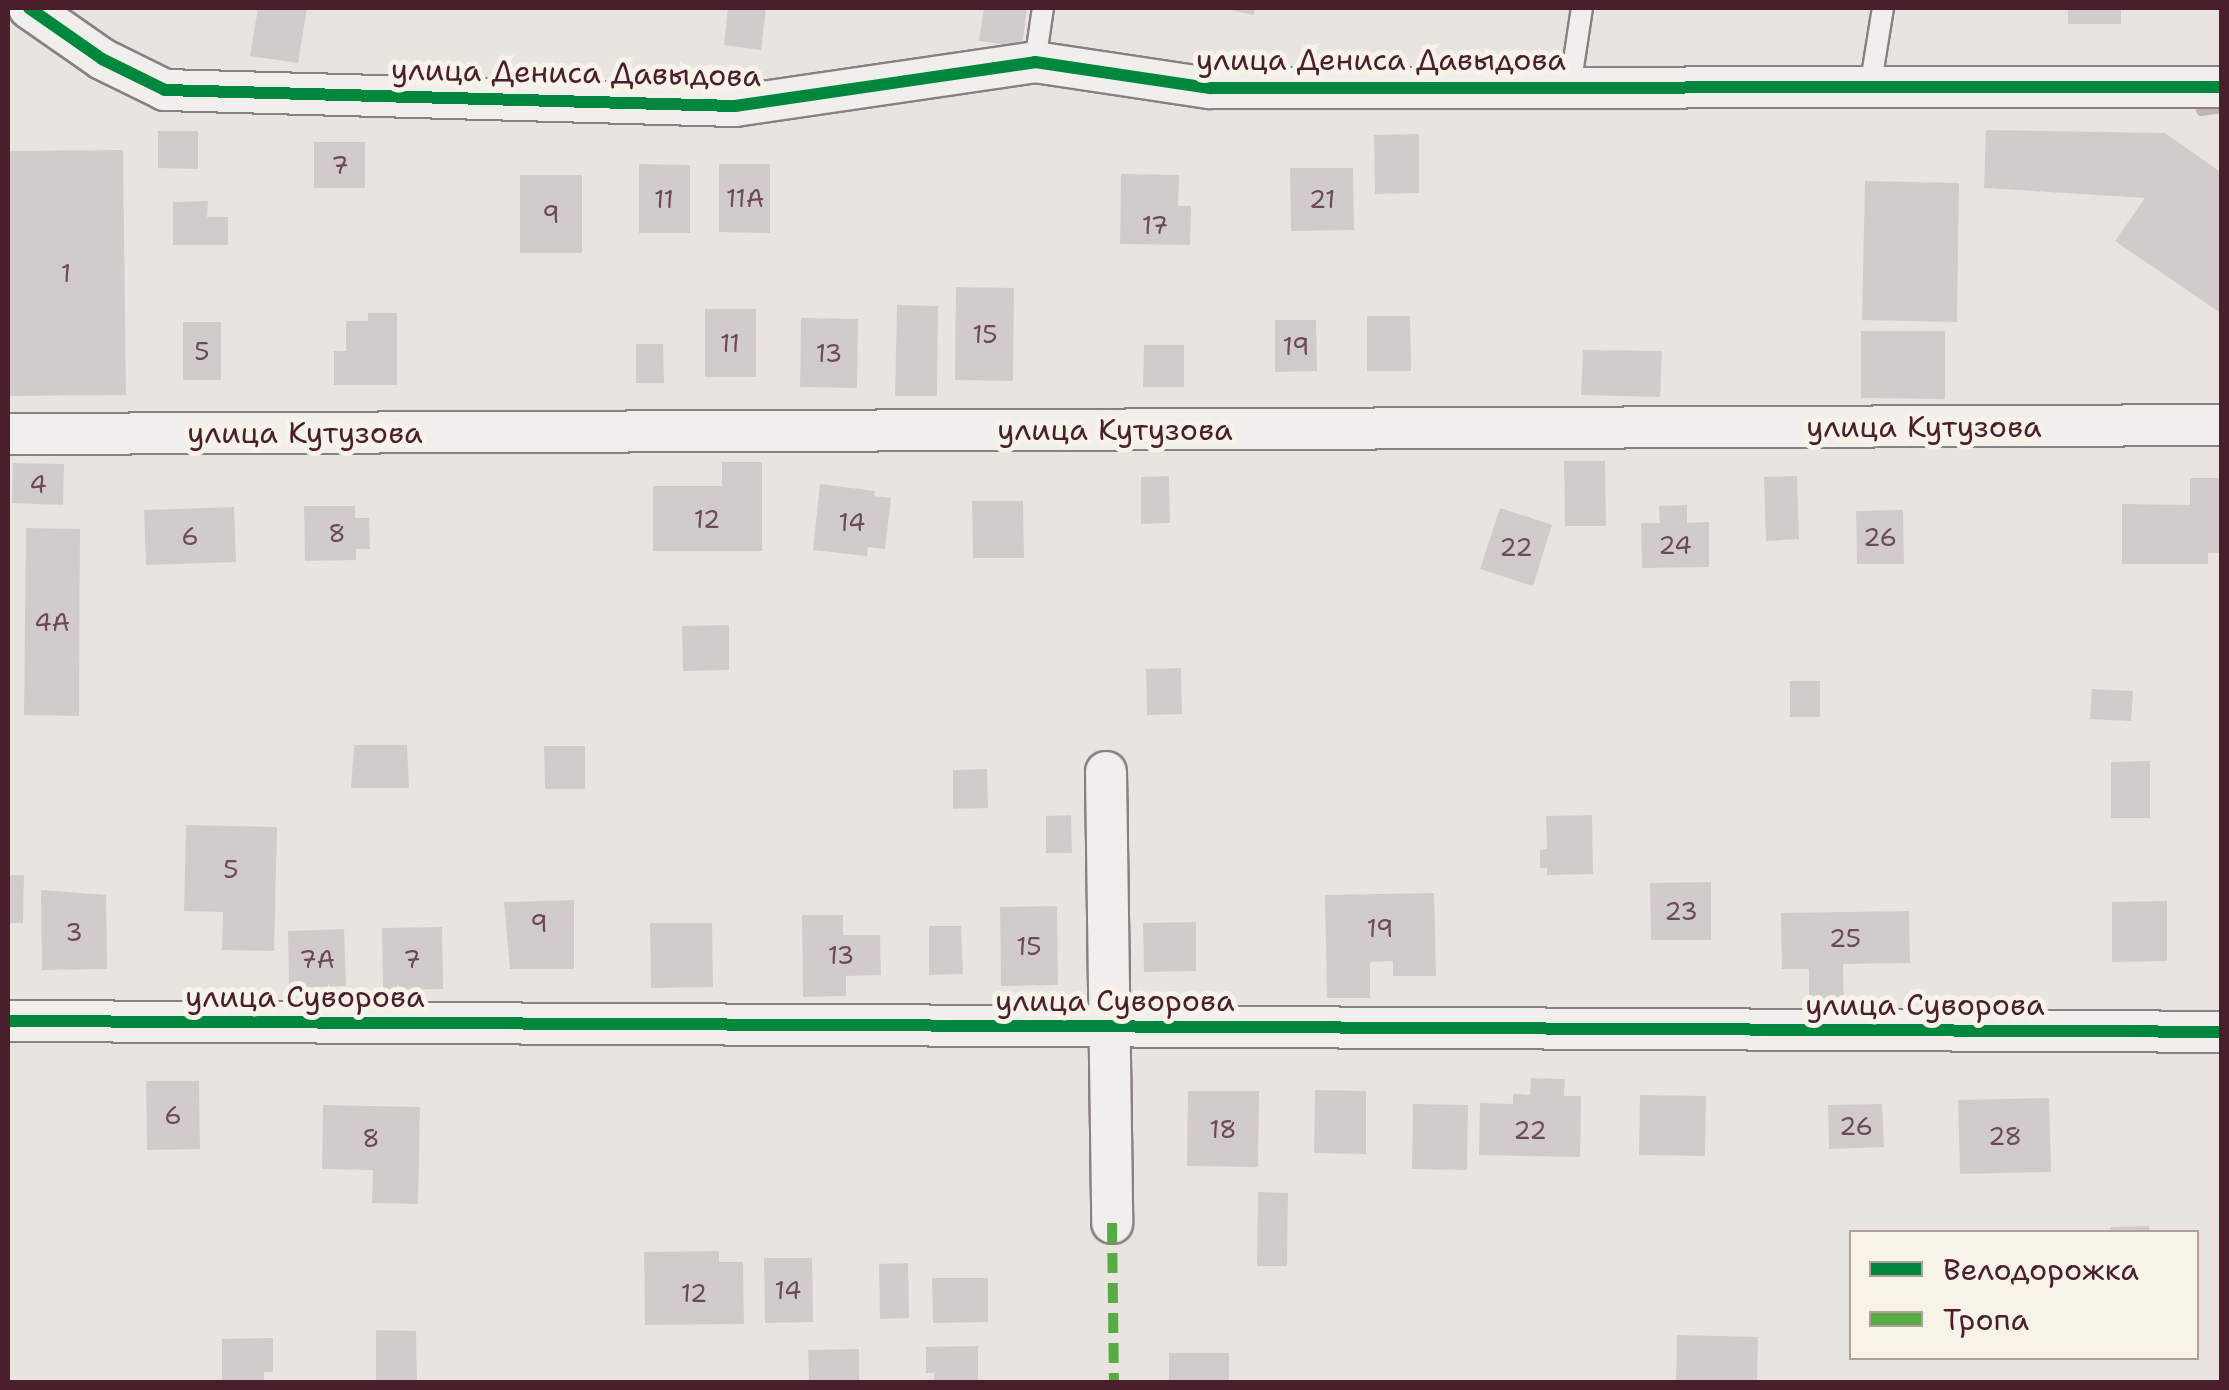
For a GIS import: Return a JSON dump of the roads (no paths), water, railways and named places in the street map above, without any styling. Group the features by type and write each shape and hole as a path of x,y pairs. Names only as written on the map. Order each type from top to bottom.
{"street":[{"name":"улица Дениса Давыдова","path":"49,10 102,59 165,90 735,106 1036,62 1210,88 2222,87"},
{"name":"улица Кутузова","path":"8,434 2222,425"},
{"path":"1106,772 1112,1224"},
{"name":"улица Суворова","path":"8,1020 2222,1032"}],"lane":[{"path":"1036,62 1043,8"},
{"path":"1570,86 1582,8"},
{"path":"1870,88 1883,8"}],"waterway":[{"path":"2201,110 2222,107"}]}
